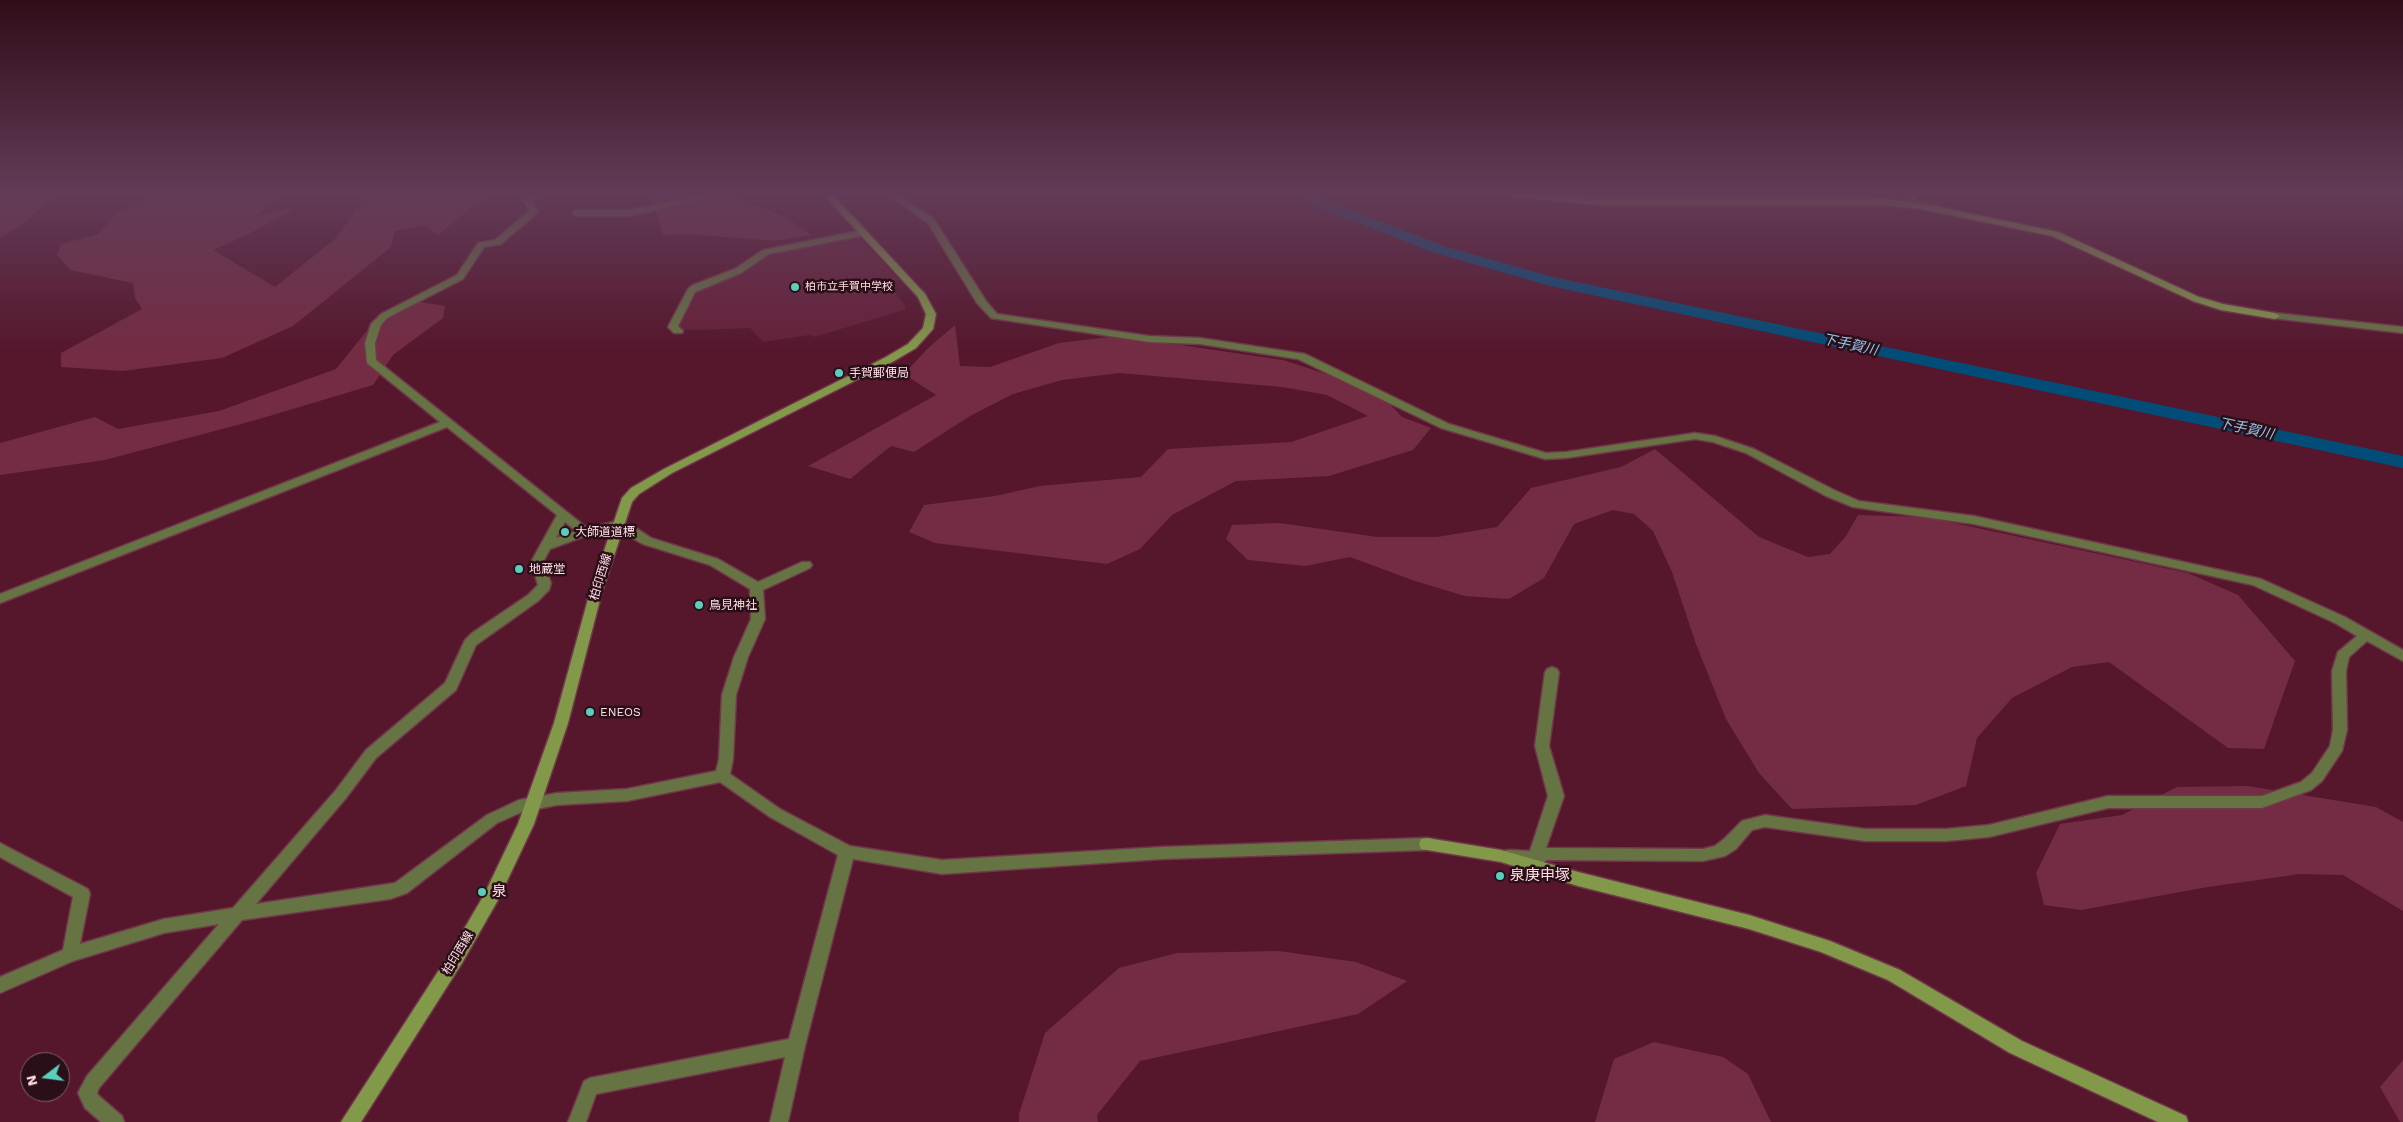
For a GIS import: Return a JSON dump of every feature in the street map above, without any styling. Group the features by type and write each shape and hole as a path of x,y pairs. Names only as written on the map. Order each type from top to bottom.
{"street":[{"path":"480,246 460,277 389,312 376,324 370,343 371,361 447,423 548,500 563,515 585,532"},
{"path":"678,331 673,327 691,291 696,287 738,271 766,252 795,246"},
{"name":"柏印西線","path":"350,1122 414,1025 490,900 534,802 561,723 596,592 626,501 635,491 649,481 890,359 922,338 931,321 928,306 875,246"},
{"path":"947,246 971,287 994,316 1149,339 1200,341 1301,356 1445,426 1545,456 1566,455 1695,436 1714,439 1750,451 1830,493 1857,504 1974,520 2256,582 2291,596 2403,656"},
{"path":"2085,246 2196,299 2221,307 2275,316 2403,330"},
{"path":"0,599 447,423"},
{"path":"115,1122 92,1102 87,1093 93,1082 235,915 335,802 371,754 451,686 470,643 477,636 533,598 544,587 545,583 537,562 548,546 563,515"},
{"path":"548,546 585,532 617,525 656,544 714,562 745,578 756,588 758,619 741,657 729,695 726,759 722,776"},
{"path":"756,588 806,564"},
{"path":"1536,862 1547,854 1703,855 1719,851 1730,844 1747,825 1765,821 1865,835 1946,835 1989,831 2108,802 2262,802 2306,786 2317,777 2337,747 2340,730 2338,671 2344,655 2366,635"},
{"path":"1536,862 1556,796 1542,746 1552,672"},
{"path":"0,985 70,955 164,926 332,899 390,892 401,888 492,819 519,806 534,802 603,798 722,776 775,813 847,852 942,867 1152,854 1427,844 1536,862 1578,879 1749,922 1824,946 1894,975 2016,1047 2179,1122"},
{"path":"0,849 82,894 70,955"},
{"path":"779,1122 796,1046 847,852"},
{"path":"577,1122 590,1087 796,1046"}],"shaded area":[{"path":"60,246 221,246 213,250 275,287 326,246 391,246 293,326 222,358 123,371 61,367 61,353 142,309 135,298 133,283 70,270 57,255"},
{"name":"柏市立手賀中学校","path":"801,246 868,246 899,280 889,284 906,307 904,310 814,337 810,335 763,342 750,328 696,330 680,329 677,326 696,290 764,254"},
{"path":"420,302 445,306 443,318 393,355 373,385 256,420 105,460 0,475 0,443 95,417 118,429 219,411 336,369 382,312"},
{"path":"955,325 960,366 990,367 1059,343 1119,336 1283,360 1345,380 1389,403 1402,417 1431,428 1413,450 1329,476 1236,481 1172,515 1140,549 1107,564 935,543 909,532 924,505 995,496 1040,486 1141,477 1168,449 1291,442 1368,416 1327,395 1282,387 1119,373 1062,380 1013,394 970,416 914,452 891,446 850,479 808,466 936,395 904,374 927,349"},
{"path":"1655,449 1759,537 1808,557 1830,554 1846,536 1858,515 1926,517 2188,573 2238,595 2295,661 2264,749 2228,748 2109,662 2072,667 2012,698 1977,738 1966,786 1916,805 1792,809 1759,773 1726,719 1696,644 1672,572 1653,531 1634,514 1613,510 1574,524 1544,578 1509,599 1465,596 1415,581 1350,557 1305,566 1248,560 1226,539 1232,525 1280,523 1377,537 1437,537 1497,527 1531,488 1621,467"},
{"path":"2248,786 2376,807 2403,822 2403,911 2343,875 2300,874 2208,887 2081,910 2044,905 2036,873 2060,824 2122,815 2177,787"},
{"path":"1279,951 1356,962 1407,981 1358,1014 1140,1061 1097,1115 1098,1122 1019,1122 1019,1114 1045,1033 1119,968 1177,953"},
{"path":"1654,1042 1723,1057 1748,1074 1771,1122 1595,1122 1614,1059"},
{"path":"2403,1060 2403,1122 2400,1122 2380,1087"}],"waterway":[{"name":"下手賀川","path":"1432,246 1550,281 2403,462"}],"place":[{"name":"柏市立手賀中学校","path":"795,287"},
{"name":"手賀郵便局","path":"839,373"},
{"name":"大師道道標","path":"565,532"},
{"name":"地蔵堂","path":"519,569"},
{"name":"鳥見神社","path":"699,605"},
{"name":"ENEOS","path":"590,712"},
{"name":"泉庚申塚","path":"1500,876"},
{"name":"泉","path":"482,892"}]}
